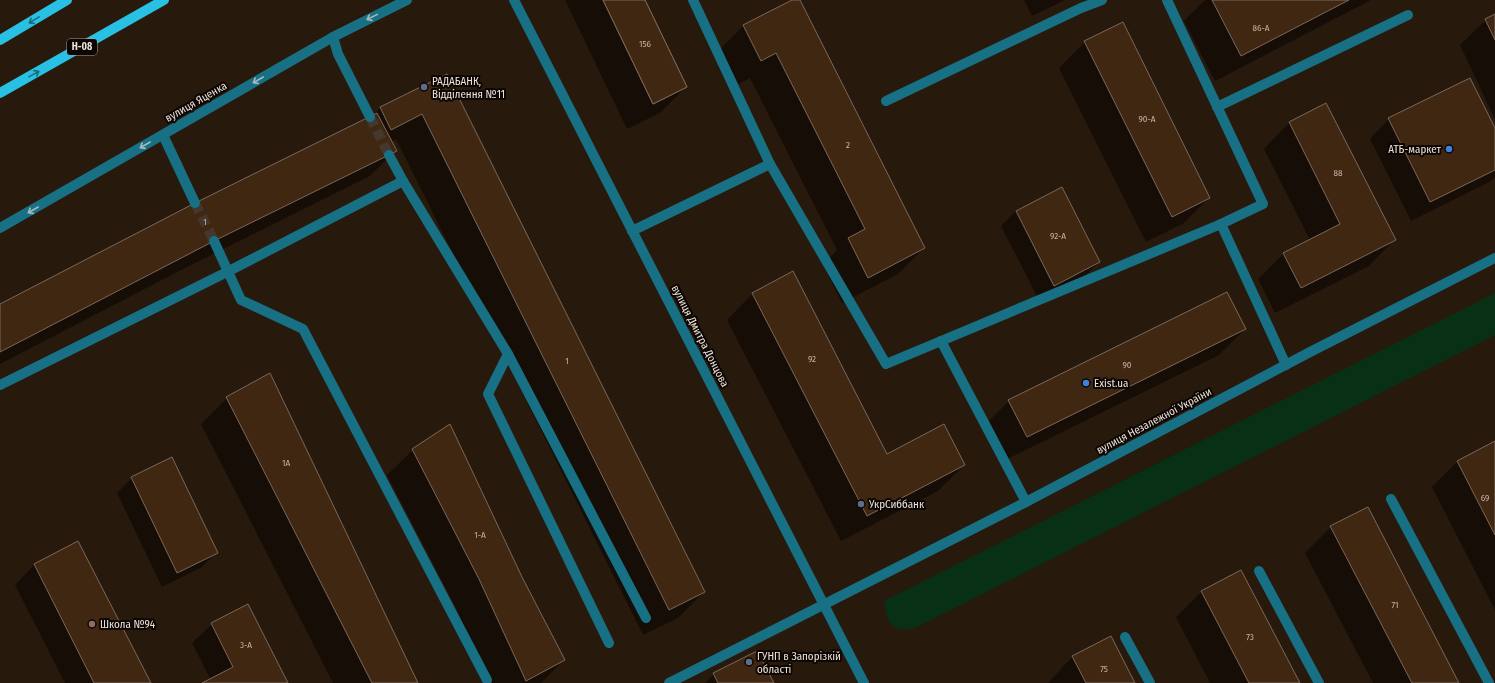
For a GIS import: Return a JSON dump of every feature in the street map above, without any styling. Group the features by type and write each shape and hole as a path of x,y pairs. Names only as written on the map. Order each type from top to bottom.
{"main road":[{"path":"0,40 67,0"},
{"name":"Н-08","path":"0,93 164,0"}],"street":[{"name":"вулиця Яценка","path":"0,228 333,37 407,0"},
{"name":"вулиця Дмитра Донцова","path":"514,0 825,604 864,683"},
{"path":"693,0 770,164 886,364 1220,224 1262,204 1167,0"},
{"path":"886,101 1081,8 1102,0"},
{"path":"1217,107 1408,15"},
{"path":"333,37 338,54 370,117"},
{"path":"163,135 196,203"},
{"path":"389,155 403,181 508,354 646,618"},
{"path":"632,231 770,164"},
{"path":"0,385 227,272 403,181"},
{"path":"1220,224 1286,365"},
{"path":"214,242 241,300 303,329 487,680"},
{"name":"вулиця Незалежної України","path":"669,683 1026,502 1286,365 1495,258"},
{"path":"941,341 1026,502"},
{"path":"508,354 488,394 608,643"},
{"path":"1391,499 1489,683"},
{"path":"1259,571 1319,683"},
{"path":"1125,637 1150,683"}],"green space":[{"path":"1495,293 1495,335 915,628 896,628 890,622 885,610 884,601"}],"building":[{"path":"603,0 645,0 687,87 653,104"},
{"path":"603,0 645,0 687,87 653,104"},
{"path":"792,0 800,0 925,248 868,278 848,238 865,229 776,53 761,61 743,25"},
{"path":"1212,0 1349,0 1241,56"},
{"path":"1495,14 1495,40 1485,19"},
{"path":"1123,22 1210,198 1172,217 1084,41"},
{"path":"447,74 705,592 669,610 422,114 391,130 380,107"},
{"name":"АТБ-маркет","path":"1470,78 1495,128 1495,170 1430,202 1388,118"},
{"path":"1326,103 1396,240 1301,288 1283,253 1340,224 1289,122"},
{"path":"377,113 397,151 214,241 0,352 0,304 195,203"},
{"path":"1062,187 1100,262 1054,286 1016,211"},
{"path":"793,271 887,454 944,424 965,465 867,516 752,293"},
{"path":"1227,292 1246,329 1027,437 1008,400"},
{"path":"270,373 418,683 372,683 226,397"},
{"path":"450,424 522,577 565,660 526,681 479,579 412,449"},
{"path":"1495,441 1495,535 1457,461"},
{"path":"172,457 218,553 177,573 131,477"},
{"path":"1368,507 1459,683 1412,683 1330,526"},
{"name":"Школа №94","path":"78,541 151,683 94,683 34,564"},
{"path":"1241,570 1300,683 1249,683 1201,591"},
{"path":"248,604 288,683 202,683 233,667 211,623"},
{"path":"1111,636 1135,683 1086,683 1072,656"},
{"name":"ГУНП в Запорізкій області","path":"757,651 774,683 718,683 713,673"}],"tunnel":[{"path":"370,117 389,155"},
{"path":"195,203 214,241"}],"place":[{"name":"РАДАБАНК, Відділення №11","path":"424,87"},
{"name":"АТБ-маркет","path":"1449,149"},
{"name":"Exist.ua","path":"1086,383"},
{"name":"УкрСиббанк","path":"861,504"},
{"name":"Школа №94","path":"92,624"},
{"name":"ГУНП в Запорізкій області","path":"749,662"}]}
